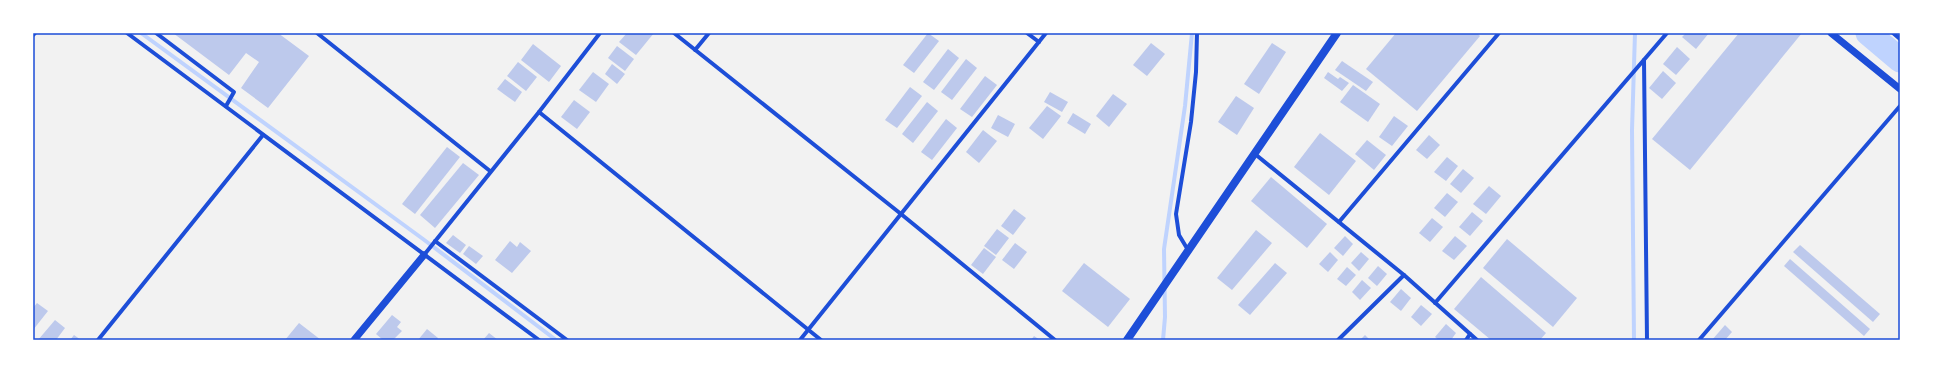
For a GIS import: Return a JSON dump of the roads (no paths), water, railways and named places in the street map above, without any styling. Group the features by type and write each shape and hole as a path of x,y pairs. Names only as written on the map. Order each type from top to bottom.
{"main road":[{"path":"1127,340 1337,33"}],"street":[{"path":"127,33 538,340"},
{"path":"156,33 234,92 226,106"},
{"path":"317,33 490,171"},
{"path":"354,340 539,112 600,33"},
{"path":"674,33 901,214 1055,340"},
{"path":"695,50 709,33"},
{"path":"1027,33 1039,42"},
{"path":"800,340 1046,33"},
{"path":"1189,250 1179,235 1176,214 1196,72 1197,33"},
{"path":"1339,222 1499,33"},
{"path":"1435,303 1667,33"},
{"path":"1831,33 1900,89"},
{"path":"1893,33 1900,39"},
{"path":"1644,60 1646,340"},
{"path":"1699,340 1900,106"},
{"path":"539,112 821,340"},
{"path":"98,340 263,134"},
{"path":"1255,154 1404,275 1476,340"},
{"path":"435,240 567,340"},
{"path":"1338,340 1404,275"},
{"path":"1466,340 1470,334"}],"waterway":[{"path":"141,33 423,239 556,340"},
{"path":"1163,340 1165,317 1164,249 1185,106 1192,33"},
{"path":"1634,340 1632,130 1635,33"},
{"path":"1868,33 1900,60"}]}
